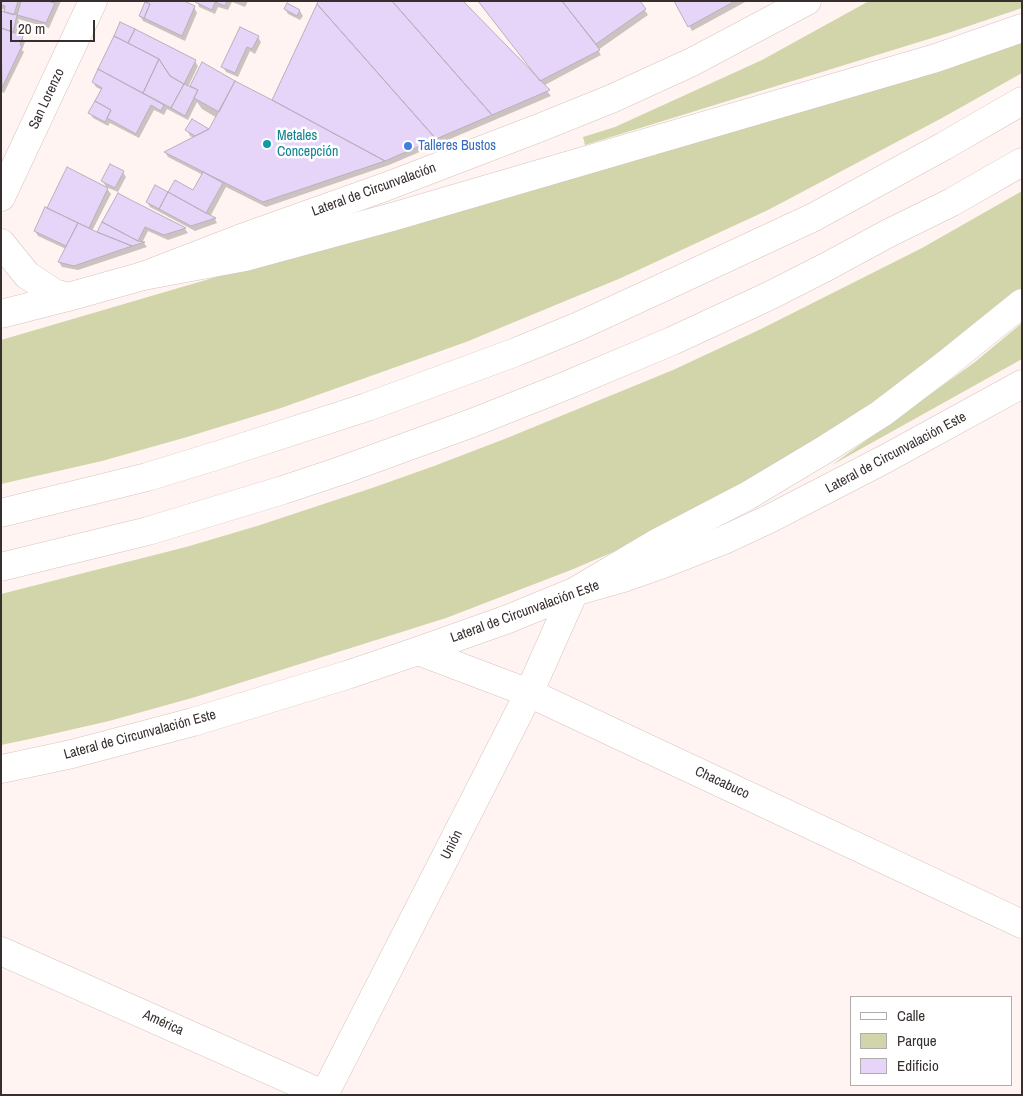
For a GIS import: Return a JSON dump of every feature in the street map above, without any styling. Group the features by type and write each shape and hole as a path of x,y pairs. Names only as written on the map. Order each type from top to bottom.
{"main road":[{"name":"San Lorenzo","path":"1,197 92,1"},
{"name":"Lateral de Circunvalación","path":"1,314 68,298 142,276 548,125 692,62 807,1"},
{"path":"142,276 244,257 392,217 936,58 1022,28"},
{"path":"1,513 147,476 222,454 367,407 516,352 579,326 814,217 1022,102"},
{"path":"1,567 148,531 283,490 463,426 565,386 672,341 769,296 952,202 1022,162"},
{"path":"1,243 27,275 54,293 68,298"},
{"path":"574,592 655,544 747,496 841,440 906,395 1022,304"},
{"name":"Lateral de Circunvalación Este","path":"1,769 72,754 193,722 418,651 508,619 574,592 663,564 724,540 772,518 877,464 1022,384"},
{"name":"Unión","path":"325,1095 529,693 574,592"},
{"name":"Chacabuco","path":"418,651 529,693 1022,924"},
{"name":"América","path":"1,951 325,1095"}],"green space":[{"path":"869,1 1022,1 1022,8 945,34 585,145 583,137 615,127 762,60"},
{"path":"1022,40 1022,73 942,118 768,210 621,278 466,342 281,408 102,461 1,484 1,340"},
{"path":"1022,191 1022,289 915,377 767,472 632,544 571,570 446,618 192,698 109,721 1,745 1,594 186,547 257,526 372,488 507,438 673,370 761,329 922,248"},
{"path":"1022,323 1022,359 832,465 975,362"}],"building":[{"path":"1,1 18,1 14,15 4,12 5,6 1,5"},
{"path":"21,1 47,1 55,3 46,23 17,15"},
{"path":"145,1 184,1 195,6 182,36 144,18 150,4"},
{"path":"195,1 227,1 225,6 215,2 212,10"},
{"path":"318,1 392,1 492,115 436,139 317,4"},
{"path":"392,1 463,1 550,90 492,115"},
{"path":"478,1 562,1 600,50 540,81"},
{"path":"562,1 640,1 646,9 596,44"},
{"path":"674,1 735,1 688,27"},
{"path":"145,2 150,4 144,18 139,16"},
{"path":"287,3 300,10 297,16 284,9"},
{"path":"317,4 436,139 385,161 272,100"},
{"path":"1,11 17,15 13,32 1,28"},
{"path":"120,22 135,29 128,43 114,36"},
{"path":"240,27 259,36 252,49 247,47 235,73 221,67"},
{"path":"1,28 23,36 20,45 22,46 2,88"},
{"path":"135,29 196,60 184,84 170,76 159,59 128,43"},
{"path":"114,36 159,59 143,93 98,69"},
{"path":"159,59 170,76 184,84 171,108 143,93"},
{"path":"202,62 235,81 219,112 194,98 198,90 190,86"},
{"path":"98,69 164,105 161,111 151,105 136,134 107,118 111,110 95,101 102,88 92,82"},
{"name":"Metales Concepción","path":"235,81 385,161 263,202 164,152 209,129"},
{"path":"184,84 198,90 185,116 171,108"},
{"path":"95,101 111,110 105,122 88,113"},
{"path":"192,119 209,129 195,136 185,130"},
{"path":"110,164 124,171 115,188 101,181"},
{"path":"67,167 108,188 89,228 47,208"},
{"path":"203,172 223,183 206,213 168,192 175,180 193,190"},
{"path":"155,185 168,192 159,209 146,202"},
{"path":"168,192 216,218 191,226 159,209"},
{"path":"118,193 186,228 164,235 145,227 138,241 102,222"},
{"path":"45,207 78,223 66,246 34,231"},
{"path":"102,222 138,241 145,242 132,246 97,232"},
{"path":"78,223 132,246 74,266 58,262"}],"place":[{"name":"Metales Concepción","path":"267,144"},
{"name":"Talleres Bustos","path":"408,146"}]}
